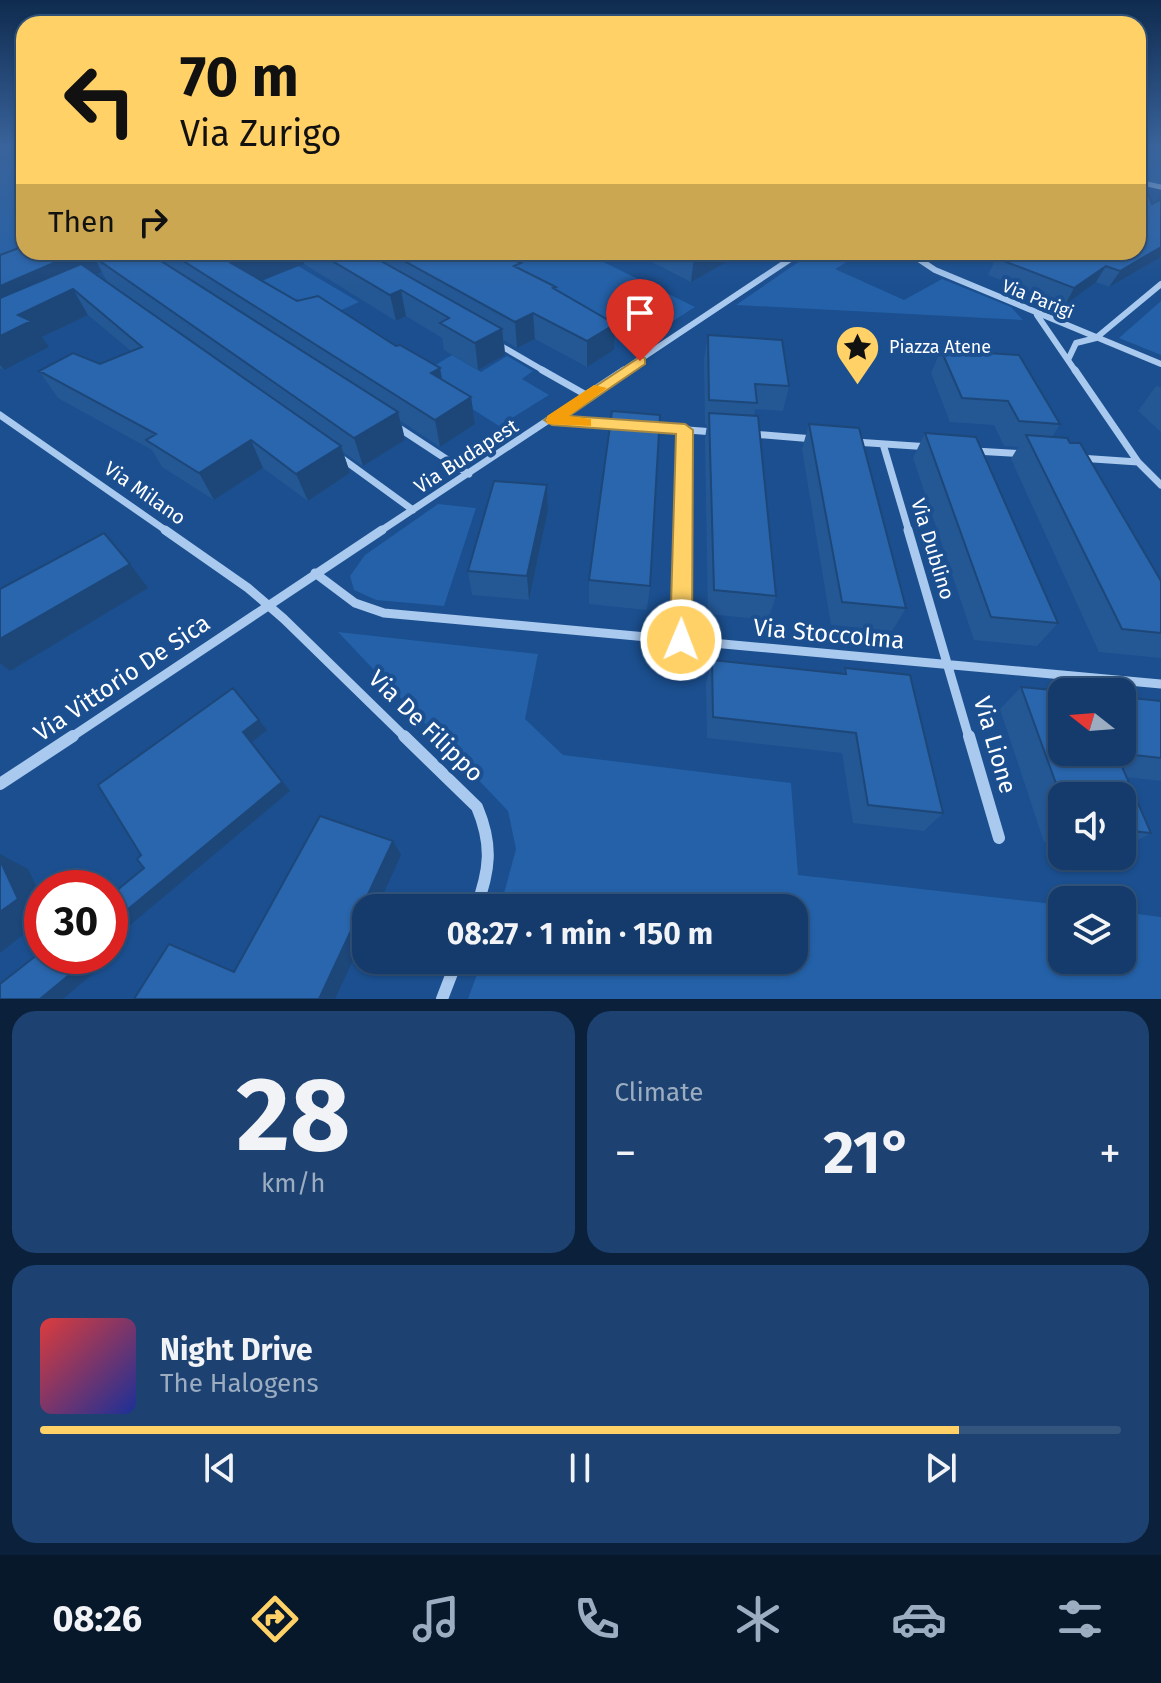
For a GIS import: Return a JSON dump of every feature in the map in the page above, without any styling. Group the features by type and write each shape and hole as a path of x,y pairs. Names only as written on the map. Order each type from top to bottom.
{"street":[{"name":"Via Budapest","path":"267,604 552,420 789,260"},
{"name":"Via Parigi","path":"920,260 935,270 1036,315 1161,364"},
{"path":"1068,360 1076,343 1096,338 1161,284"},
{"path":"1036,315 1138,462 1161,485"},
{"path":"494,342 588,396"},
{"name":"Via Milano","path":"0,415 267,604"},
{"path":"552,420 626,425"},
{"path":"388,421 469,474"},
{"path":"641,426 730,433"},
{"path":"681,640 685,430"},
{"path":"746,434 822,439"},
{"path":"837,441 944,448"},
{"name":"Via Dublino","path":"883,444 948,665"},
{"path":"959,449 1036,455"},
{"path":"337,455 413,510"},
{"path":"1066,457 1138,462"},
{"name":"Via Stoccolma","path":"315,573 339,594 371,610 1161,684"},
{"name":"Via Vittorio De Sica","path":"0,784 267,604"},
{"name":"Via De Filippo","path":"267,604 477,807 491,837 490,871 481,894"},
{"name":"Via Lione","path":"948,665 999,838"},
{"path":"442,999 452,974"}],"shaded area":[{"path":"0,194 16,194 16,260 0,275"},
{"path":"482,260 599,260 695,307 634,346"},
{"path":"801,260 850,260 835,269 904,300 942,279 1011,307 1023,320 736,305"},
{"path":"298,266 359,302 326,317 297,299 279,308 248,287"},
{"path":"1161,301 1161,355 1119,338"},
{"path":"452,355 481,372 507,356 533,371 522,379 549,395 499,426 419,375"},
{"path":"438,504 476,508 444,606 376,600 354,590 350,576 365,555"},
{"path":"338,632 538,654 525,719 563,755 791,783 798,875 1048,903 1048,974 1136,974 1136,914 1161,917 1161,999 468,999 477,974 808,974 808,894 504,894 516,849 508,811"}],"building":[{"path":"1146,194 1152,204 1161,199 1161,247 1146,256"},
{"path":"16,249 16,260 60,260 0,286 0,255"},
{"path":"98,260 160,260 398,412 354,438"},
{"path":"182,260 239,260 231,263 297,301 318,296 396,346 400,345 440,368 431,373 471,397 435,420"},
{"path":"331,260 379,260 502,329 475,343 440,323 449,318 401,290 390,295"},
{"path":"403,260 515,260 521,263 514,266 556,287 553,288 615,324 587,341 533,313 515,322"},
{"path":"1001,260 1139,260 1120,271 1106,266 1074,288"},
{"path":"81,264 341,446 296,474 251,440 199,473 146,440 156,434 39,371 73,353 100,364 142,347 73,289 18,315 31,321 0,336 0,298"},
{"path":"708,335 782,340 789,386 755,384 757,403 709,400"},
{"path":"941,350 1019,355 1060,424 1019,421 1008,401 962,398"},
{"path":"612,411 660,415 650,586 589,580"},
{"path":"709,413 758,416 776,596 714,590"},
{"path":"809,424 859,428 906,608 842,602"},
{"path":"925,433 976,437 1058,623 991,617"},
{"path":"1026,435 1067,438 1070,443 1080,443 1161,581 1161,633 1122,629"},
{"path":"494,481 547,485 527,576 468,571"},
{"path":"104,533 130,564 0,639 0,589"},
{"path":"712,660 846,674 845,668 910,675 943,813 868,805 856,733 713,717"},
{"path":"1021,687 1048,690 1048,761"},
{"path":"233,688 259,720 243,732 282,782 128,909 128,881 144,868 137,859 141,855 98,785"},
{"path":"1136,698 1161,701 1161,758 1136,755"},
{"path":"1050,766 1122,766 1129,782 1055,782"},
{"path":"1136,799 1151,833 1136,831"},
{"path":"320,816 393,841 368,894 352,894 352,929 319,999 134,999 169,944 234,972"},
{"path":"0,860 18,899 0,912"},
{"path":"24,965 24,974 70,974 40,999 0,999 0,984"}],"slow traffic":[{"path":"585,422 552,420 600,388"}],"place":[{"name":"Piazza Atene","path":"858,386"}],"route":[{"path":"640,361 552,420 685,430 681,640"}]}
